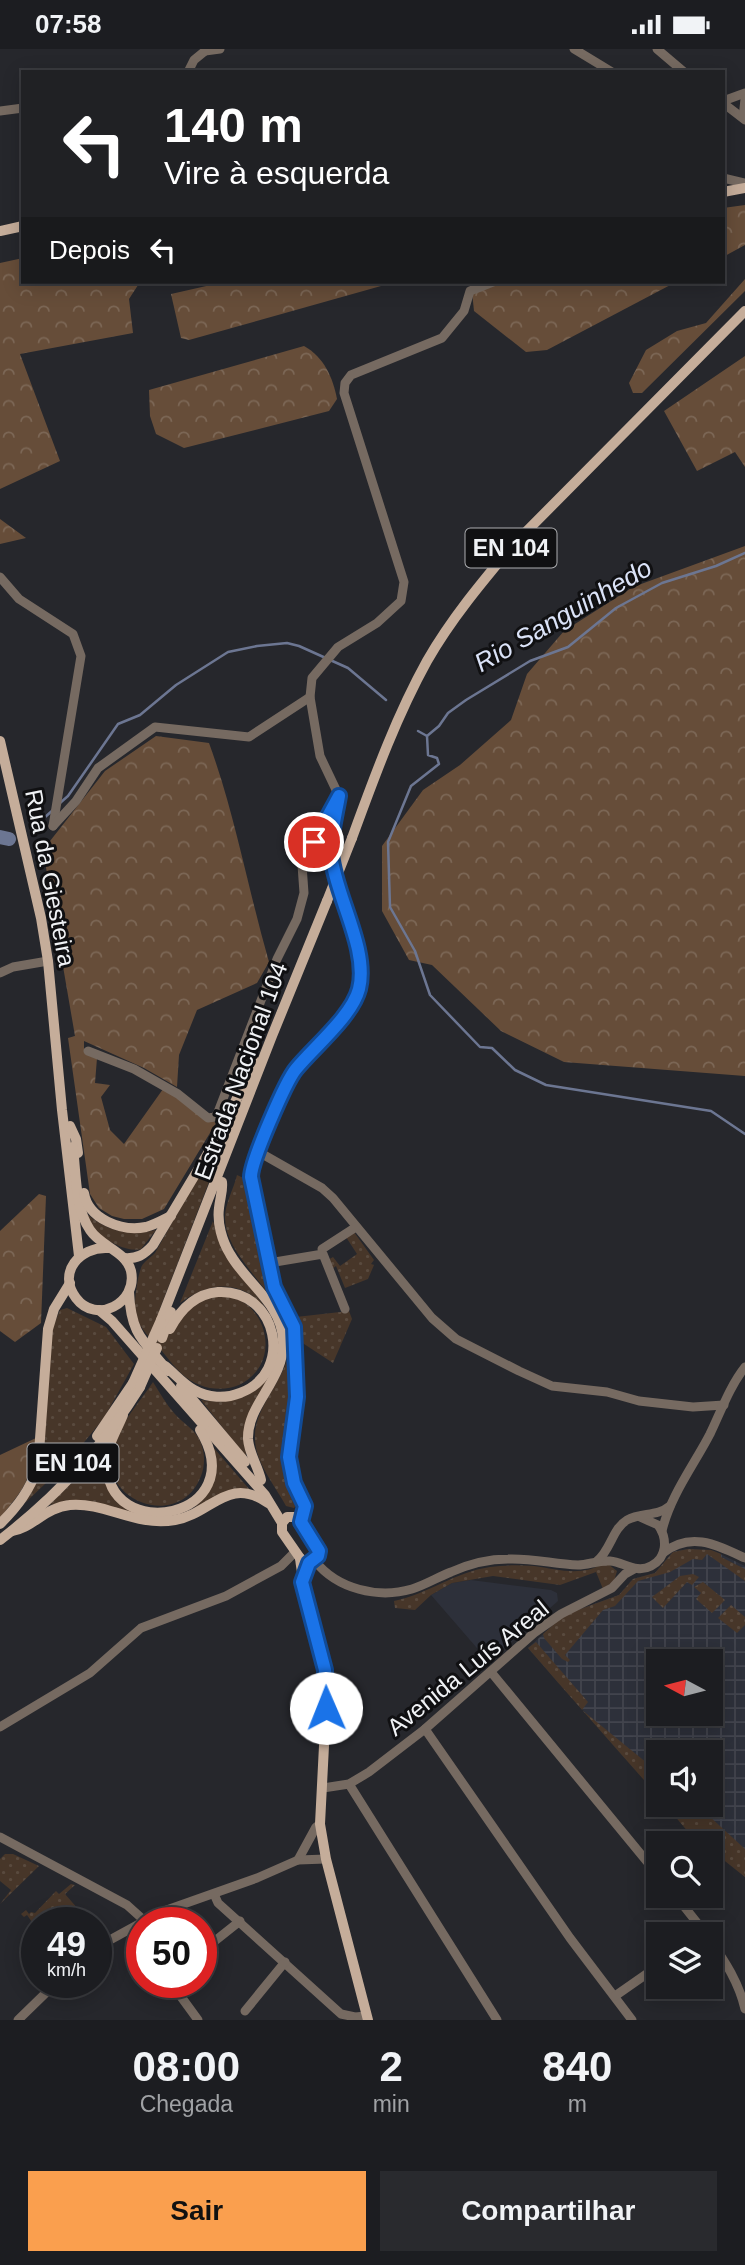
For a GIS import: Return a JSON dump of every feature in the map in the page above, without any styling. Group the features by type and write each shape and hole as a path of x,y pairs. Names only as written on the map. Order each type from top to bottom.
{"main road":[{"path":"725,191 745,186"},
{"path":"0,229 21,225"},
{"name":"EN 104","path":"306,955 410,692 449,626 513,545 745,311"},
{"name":"Rua da Giesteira","path":"0,741 41,918 54,1023"},
{"name":"Estrada Nacional 104","path":"0,1531 52,1488 136,1385 306,955"},
{"name":"Estrada Nacional 104","path":"0,1540 57,1491 122,1415 162,1338 306,955"},
{"path":"54,1023 84,1219 98,1240 124,1258 145,1254 171,1216 220,1133 267,1038 272,1036"},
{"path":"54,1023 79,1256 70,1273 70,1283 77,1299 91,1309 117,1306 129,1292"},
{"path":"70,1126 76,1139 85,1200 95,1213 122,1227 147,1227 171,1216"},
{"path":"222,1182 219,1227 230,1255 272,1308 283,1338 275,1378 249,1425 248,1441 261,1480"},
{"path":"79,1256 97,1248 107,1248"},
{"path":"124,1258 132,1274 129,1292 130,1316 143,1343 261,1480 284,1520 282,1532 304,1559 302,1582 327,1687 320,1824 360,2018"},
{"path":"0,1524 21,1503 38,1466 50,1319 70,1283"},
{"path":"162,1338 167,1336 188,1304 208,1293 228,1292 247,1299 264,1312 272,1332 273,1352 269,1368 251,1389 232,1396 217,1397 192,1389 164,1366"},
{"path":"99,1310 112,1321 284,1520"},
{"path":"122,1415 110,1443 108,1475 116,1493 127,1503 142,1511 159,1514 189,1506 201,1495 210,1479 210,1446 196,1423 196,1417"},
{"path":"12,1531 19,1530 53,1509 69,1505 96,1507 138,1520 159,1522 178,1520 194,1514 236,1492 250,1493 273,1506"},
{"path":"284,1520 293,1515 301,1522 319,1551 304,1559"}],"street":[{"path":"189,70 204,50 220,49"},
{"path":"574,49 609,70"},
{"path":"657,49 682,70"},
{"path":"725,101 745,93"},
{"path":"744,119 745,99"},
{"path":"725,104 744,119"},
{"path":"0,111 21,108"},
{"path":"725,179 745,186"},
{"path":"301,1522 305,1506 294,1483 289,1457 297,1397 294,1327 274,1287 251,1168 294,1072 347,1011 358,992 362,970 331,855 339,796 320,756 310,697 312,678 338,647 377,624 401,601 404,582 344,393 345,383 351,375 443,338 464,311 470,291 488,284"},
{"path":"0,577 19,599 73,634 81,656 52,825 76,801 98,768 155,727 249,737 310,697"},
{"path":"88,1051 134,1069 178,1094 202,1116 215,1117 277,959 297,919 304,893 302,865 339,796"},
{"path":"0,973 30,963 48,961"},
{"path":"257,1151 322,1188 432,1318 456,1339 552,1386 607,1392 639,1401 693,1407 724,1405"},
{"path":"269,1263 321,1248 356,1227"},
{"path":"321,1248 345,1310"},
{"path":"663,1553 663,1532 671,1504 736,1379 745,1367"},
{"path":"592,1563 606,1551 624,1521 662,1512 671,1504"},
{"path":"640,1517 653,1521 663,1532 689,1542"},
{"path":"614,1535 614,1551 623,1564"},
{"path":"0,1727 90,1673 142,1628 226,1596 281,1566 304,1559 335,1580 351,1587 383,1593 415,1588 471,1565 495,1559 580,1565 610,1561 634,1569 651,1566 663,1553 676,1545 689,1542 711,1542 745,1558"},
{"name":"Avenida Luís Areal","path":"323,1788 349,1784 369,1772 425,1729 534,1633 561,1614 612,1588 634,1569"},
{"path":"491,1672 646,1860"},
{"path":"425,1729 570,1938 632,2020"},
{"path":"349,1784 497,2020"},
{"path":"298,1860 320,1824"},
{"path":"0,1837 129,1907"},
{"path":"176,1907 298,1860 326,1859"},
{"path":"214,1894 218,1903 341,2014 360,2018"},
{"path":"685,1908 696,1922"},
{"path":"217,1939 240,1921"},
{"path":"723,1958 743,1997 745,2009"},
{"path":"245,2011 285,1962"},
{"path":"615,1996 646,1974"},
{"path":"18,2020 41,1998"},
{"path":"182,1998 198,2020"}],"shaded area":[{"path":"240,1102 159,1311 181,1319 201,1301 224,1296 237,1299 257,1315 265,1340 265,1353 260,1366 253,1376 244,1382 223,1389 202,1386 182,1374 140,1325 135,1306 142,1266 155,1253"},
{"path":"237,1175 248,1180 263,1261 273,1296 290,1326 293,1403 285,1455 286,1471 299,1502 294,1508 286,1506 262,1465 256,1448 256,1425 288,1358 290,1344 288,1328 282,1314 242,1259 227,1231 225,1212"},
{"path":"87,1214 120,1231 156,1230 141,1249 125,1248 99,1234"},
{"path":"213,1221 223,1248 269,1313 251,1295 230,1287 213,1287 180,1303"},
{"path":"354,1232 374,1260 371,1264 374,1265 368,1279 345,1288 336,1266 332,1269 328,1260 333,1257 340,1266 357,1254 346,1237"},
{"path":"67,1308 106,1327 134,1364 104,1418 67,1463 25,1503 31,1493 51,1331 60,1310"},
{"path":"349,1311 352,1319 333,1363 301,1342 296,1317"},
{"path":"269,1376 245,1425 246,1457 201,1400 239,1399"},
{"path":"153,1382 171,1410 198,1438 204,1456 201,1476 190,1494 175,1503 158,1506 141,1502 126,1493 115,1479 110,1462 117,1434"},
{"path":"105,1445 104,1467 108,1486 120,1502 138,1515 75,1501 49,1505 75,1480"},
{"path":"213,1447 250,1490 194,1508 206,1495 212,1481"},
{"path":"688,1549 714,1551 745,1566 745,1877 723,1856 723,1831 690,1831 677,1817 723,1817 723,1740 646,1740 646,1781 528,1648 564,1615 619,1595 633,1579 655,1573 673,1552"},
{"path":"688,1549 711,1550 721,1554 721,1557 745,1569 745,1581 707,1554 702,1560 693,1559 670,1572 638,1581 615,1606 603,1610 565,1655 570,1660 568,1662 562,1659 544,1638 543,1634 564,1615 619,1595 633,1579 655,1573 673,1552"},
{"path":"608,1564 617,1571 614,1581 603,1589 596,1572 560,1585 493,1576 452,1583 431,1595 415,1610 395,1608 394,1601 477,1570 517,1565 577,1571"},
{"path":"693,1574 699,1577 692,1585 687,1582 663,1608 652,1597 680,1576"},
{"path":"471,1580 551,1590 557,1593 558,1601 489,1662 431,1595 452,1583"},
{"path":"703,1582 725,1600 712,1613 696,1599 701,1593 694,1587"},
{"path":"731,1605 745,1617 745,1625 737,1633 718,1618"},
{"path":"536,1642 588,1702 582,1710 528,1648"},
{"path":"582,1710 646,1762 646,1782"},
{"path":"676,1817 710,1817 745,1849 745,1877 723,1860 723,1831 688,1831"},
{"path":"5,1854 13,1854 39,1866 0,1904 11,1890 0,1881 0,1859"},
{"path":"71,1884 75,1885 65,1894 76,1907 41,1907 56,1891 59,1894"}],"green space":[{"path":"745,205 745,245 725,256 725,208"},
{"path":"21,258 21,284 139,284 129,299 133,333 20,354 60,461 0,489 0,263"},
{"path":"745,279 745,291 642,393 633,393 629,383 646,350 677,331 706,323"},
{"path":"215,284 382,284 189,340 181,338 171,294"},
{"path":"471,284 672,284 547,350 526,352 474,311"},
{"path":"304,346 322,362 333,383 337,399 329,411 184,448 156,434 150,416 149,390"},
{"path":"745,356 745,467 735,452 697,471 664,411"},
{"path":"0,519 26,538 0,544"},
{"path":"745,546 745,1076 564,1062 501,1031 432,965 409,960 382,911 382,846 423,790 460,765 511,720 527,674 564,631 633,587"},
{"path":"156,736 209,743 226,797 269,962 257,983 197,1010 179,1055 177,1087 144,1068 84,1041 84,1051 97,1058 95,1083 110,1085 101,1097 110,1130 124,1144 163,1089 216,1123 164,1209 142,1219 124,1219 99,1208 90,1194 68,1038 75,1036 43,850 105,771"},
{"path":"39,1194 46,1196 41,1323 15,1342 0,1331 0,1231"},
{"path":"36,1438 26,1482 0,1518 0,1455"}],"waterway":[{"name":"Rio Sanguinhedo","path":"418,731 427,736 439,726 448,713 466,700 530,661 568,647 616,608 662,583 716,566 745,553"},
{"name":"Rio Sanguinhedo","path":"60,803 68,796 118,724 140,715 176,685 228,652 287,643 299,646 348,668 386,700"},
{"path":"427,736 428,755 437,758 439,764 411,786 388,842 390,907 415,951 430,995 480,1047 492,1048 515,1070 546,1085 711,1111 745,1134"},
{"name":"Rio Sanguinhedo","path":"35,826 53,810"},
{"name":"Rio Sanguinhedo","path":"0,837 9,839"}],"route":[{"path":"314,842 339,796 331,855 362,970 358,992 347,1011 294,1072 257,1151 251,1177 274,1287 294,1327 297,1397 289,1457 294,1483 305,1506 301,1522 319,1551 315,1561 309,1563 302,1582 325,1670 326,1708"}]}
